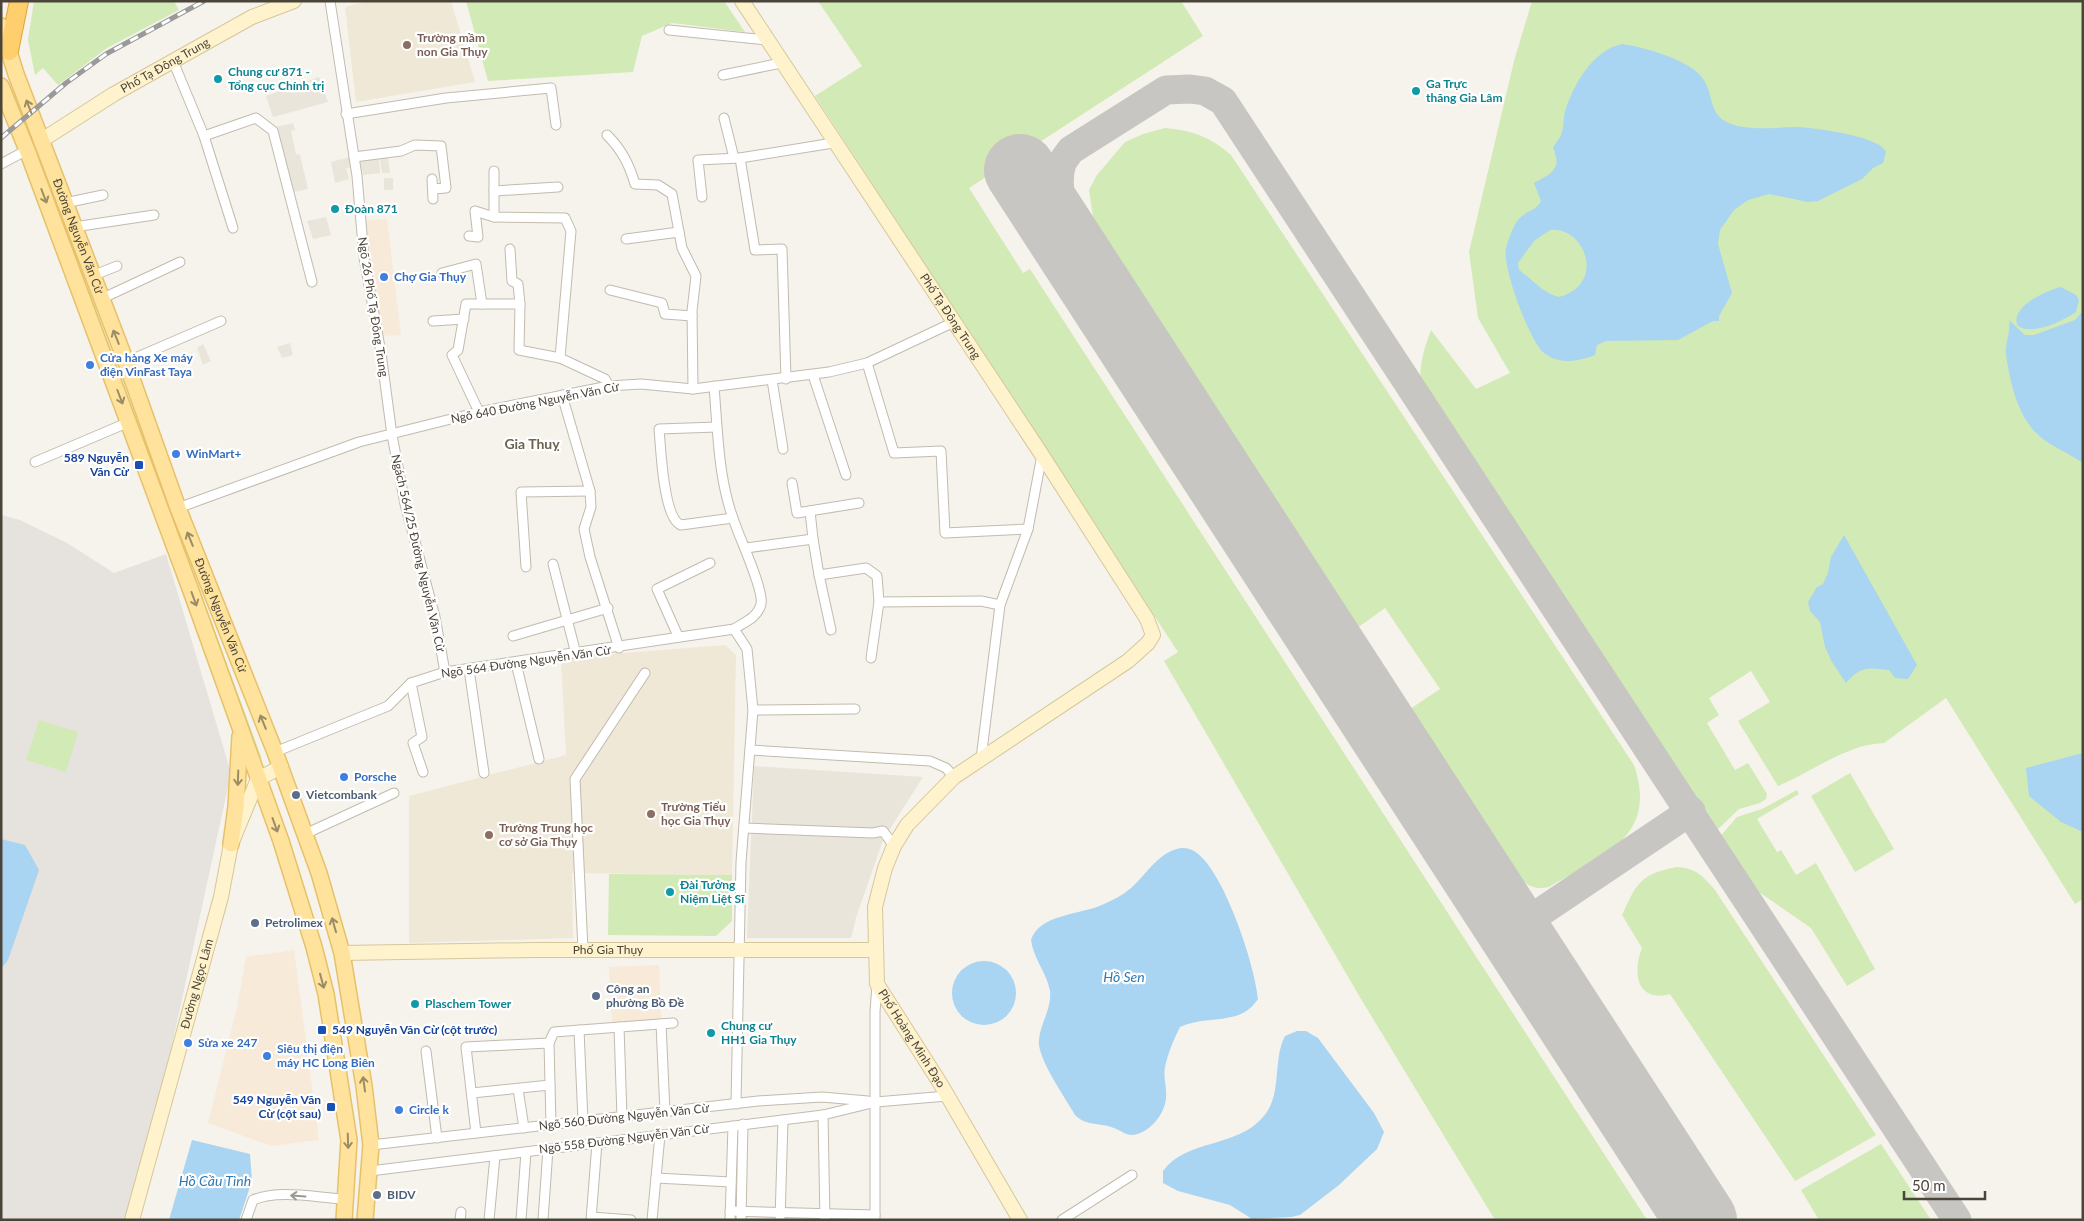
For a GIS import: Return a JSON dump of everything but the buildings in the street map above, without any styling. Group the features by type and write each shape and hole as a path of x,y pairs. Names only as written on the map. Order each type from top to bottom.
{"highway":[{"path":"9,51 18,1"}],"main road":[{"name":"Đường Nguyễn Văn Cừ","path":"1,26 100,299 126,362 178,508 281,768 305,834 342,953 364,1086 371,1145 364,1220"},
{"name":"Đường Nguyễn Văn Cừ","path":"1,86 130,422 294,883 326,994 349,1140 344,1220"},
{"path":"231,844 237,794 241,730"}],"street":[{"name":"Phố Tạ Đông Trung","path":"42,140 114,94 172,61 252,17 294,1"},
{"name":"Ngõ 26 Phố Tạ Đông Trung","path":"330,1 361,208 364,257 381,353 392,435"},
{"name":"Phố Tạ Đông Trung","path":"742,1 781,63 1042,455 1147,619 1153,635"},
{"path":"669,30 767,40"},
{"path":"172,61 204,136 233,228"},
{"path":"723,76 781,63"},
{"path":"346,114 446,98 551,88 556,125"},
{"path":"204,136 256,118 273,131 312,282"},
{"path":"724,118 737,158 755,250 782,249 786,379"},
{"path":"607,136 621,150 630,167 635,184 658,185 672,194 682,248 696,276 692,316 693,389"},
{"path":"702,197 698,160 737,158 834,143"},
{"path":"354,157 401,151 415,145 441,146 446,188 433,189"},
{"path":"1,164 27,150"},
{"path":"494,170 494,217"},
{"path":"432,179 433,199"},
{"path":"494,191 558,187"},
{"path":"65,202 103,195"},
{"path":"470,236 478,237 475,211 494,217 565,218 570,231 560,358"},
{"path":"74,226 154,214"},
{"path":"626,239 679,232"},
{"path":"510,249 512,281 518,284 520,304 519,350 560,358 605,379 609,386"},
{"path":"100,299 180,262"},
{"path":"442,273 476,264 482,304"},
{"path":"92,276 117,266"},
{"path":"610,290 662,303 666,314 692,316"},
{"path":"480,412 452,355 458,350 466,304 520,304"},
{"path":"433,321 464,319"},
{"path":"126,362 221,321"},
{"name":"Ngõ 640 Đường Nguyễn Văn Cừ","path":"178,508 359,442 480,412 609,386 641,384 693,389 786,379 867,364 954,322"},
{"path":"867,364 894,453 942,451 945,533 1028,529"},
{"path":"813,374 846,475"},
{"path":"772,380 783,449"},
{"path":"714,386 723,485 733,518 746,548 762,602 758,614 734,629 747,649 753,710 744,828 738,951 736,1104"},
{"path":"562,395 590,491 591,507 584,529 590,557 608,608 619,648"},
{"path":"35,462 130,422"},
{"path":"717,427 659,429 665,484 672,515 676,523 681,526 733,518"},
{"name":"Ngách 564/25 Đường Nguyễn Văn Cừ","path":"392,435 406,504 435,617 445,672"},
{"path":"981,760 1000,604 1028,529 1042,455"},
{"path":"792,483 797,513 859,503"},
{"path":"526,567 521,492 590,491"},
{"path":"810,511 819,575 832,630"},
{"path":"746,548 813,539"},
{"path":"678,636 657,589 710,563"},
{"path":"553,564 576,654"},
{"path":"819,575 866,568 877,576 880,602 871,658"},
{"path":"880,602 981,602 1000,604"},
{"path":"513,636 608,608"},
{"name":"Ngõ 564 Đường Nguyễn Văn Cừ","path":"275,752 388,706 411,683 445,672 619,648 678,636 734,629"},
{"name":"Phố Hoàng Minh Đạo","path":"1020,1220 947,1096 877,984 875,907 879,887 894,846 915,816 954,778 1128,661 1148,643 1153,635"},
{"path":"516,663 539,759"},
{"path":"469,669 484,773"},
{"path":"583,950 575,779 646,673"},
{"path":"411,683 422,737 414,743 423,772"},
{"path":"753,710 856,709"},
{"path":"750,750 930,761 946,768 954,778"},
{"path":"258,779 281,768"},
{"name":"Đường Ngọc Lâm","path":"132,1220 220,897 231,844 258,779"},
{"path":"305,834 394,794"},
{"path":"744,828 872,833 883,831 894,846"},
{"name":"Phố Gia Thụy","path":"342,953 583,950 875,950"},
{"path":"733,1126 730,1215 875,1217 876,1102 874,1031 877,984"},
{"path":"551,1125 549,1043 554,1032 673,1023"},
{"path":"661,1024 665,1112"},
{"path":"619,1027 622,1117"},
{"path":"579,1030 583,1121"},
{"path":"476,1133 466,1047 549,1043"},
{"path":"426,1051 437,1138"},
{"path":"472,1094 550,1085"},
{"path":"518,1088 524,1128"},
{"path":"876,1102 947,1096"},
{"name":"Ngõ 560 Đường Nguyễn Văn Cừ","path":"371,1145 736,1104 822,1097 876,1102"},
{"name":"Ngõ 558 Đường Nguyễn Văn Cừ","path":"370,1171 823,1115 876,1102"},
{"path":"823,1115 825,1216"},
{"path":"781,1216 783,1120"},
{"path":"741,1215 743,1124"},
{"path":"652,1220 660,1135"},
{"path":"597,1143 592,1218 631,1220"},
{"path":"543,1220 548,1149"},
{"path":"521,1220 526,1152"},
{"path":"489,1220 495,1156"},
{"path":"1062,1220 1132,1175"},
{"path":"656,1178 731,1182"},
{"path":"246,1220 253,1200 262,1196 283,1195 346,1199"}],"shaded area":[{"name":"Trường mầm non Gia Thụy","path":"370,1 451,1 475,82 356,102 345,7"},
{"path":"319,77 328,102 273,117 266,96"},
{"path":"293,123 295,130 291,131 296,154 300,155 308,189 293,192 276,127"},
{"path":"350,157 353,167 346,168 349,179 335,183 331,162"},
{"path":"379,157 380,173 363,175 360,160"},
{"path":"388,157 390,173 382,173 380,158"},
{"path":"384,178 393,178 393,190 384,190"},
{"path":"326,217 331,235 313,239 307,221"},
{"name":"Chợ Gia Thụy","path":"387,219 401,335 381,336 365,220"},
{"path":"290,343 293,355 282,358 277,347"},
{"path":"203,344 211,361 203,365 197,348"},
{"path":"1,515 20,520 67,543 114,573 166,554 231,773 134,1220 1,1220"},
{"path":"725,645 736,655 732,875 572,873 573,938 409,943 409,796 566,755 561,658"},
{"path":"754,766 923,777 883,840 851,938 747,938"},
{"path":"294,950 319,1140 271,1146 208,1123 237,1007 246,957"},
{"path":"659,965 661,1020 612,1022 609,967"}],"green space":[{"path":"34,1 174,1 179,10 107,48 58,85 43,68 35,75 28,40"},
{"path":"466,1 724,1 745,32 672,23 642,36 633,72 488,81"},
{"path":"818,1 1181,1 1203,36 969,188 1023,273 1030,269 1647,1220 1495,1220 1361,999 1164,661 1178,652 815,96 862,66"},
{"path":"1532,1 2083,1 2083,899 2075,904 1946,698 1884,743 1857,748 1843,753 1778,786 1738,721 1770,702 1751,671 1709,698 1719,715 1707,723 1735,770 1748,763 1767,794 1766,799 1760,803 1739,809 1713,834 1421,393 1420,376 1422,361 1431,330 1476,389 1510,373 1478,318 1469,252 1514,61"},
{"path":"12,82 262,759 259,757"},
{"path":"1165,128 1192,133 1208,139 1231,155 1634,765 1640,790 1639,810 1632,828 1620,842 1605,854 1549,887 1537,888 1532,886 1511,869 1410,709 1440,689 1385,608 1356,629 1094,224 1089,190 1097,175 1125,142 1143,134"},
{"path":"39,720 78,732 66,772 26,760"},
{"path":"1850,773 1894,849 1855,872 1811,796"},
{"path":"1797,790 1799,794 1757,819 1777,852 1781,850 1796,875 1816,863 1875,969 1847,986 1811,928 1753,888 1740,874 1717,840 1737,817 1762,809"},
{"path":"1677,867 1689,869 1699,874 1715,890 1876,1135 1795,1181 1670,994 1659,996 1650,994 1640,984 1638,967 1642,948 1622,915 1641,882 1655,873"},
{"path":"609,874 732,875 732,921 716,936 608,935"},
{"path":"1881,1144 1931,1220 1819,1220 1801,1190"}],"water":[{"path":"1622,44 1663,54 1684,63 1699,74 1709,90 1717,113 1722,119 1731,124 1750,128 1797,127 1831,131 1872,141 1881,146 1886,152 1883,163 1873,168 1862,179 1818,201 1808,202 1769,194 1748,200 1734,210 1720,230 1718,244 1732,293 1719,316 1719,321 1713,321 1678,340 1606,341 1597,345 1595,355 1590,357 1566,361 1554,359 1543,352 1537,345 1524,318 1512,286 1506,248 1518,220 1537,207 1541,201 1534,183 1550,174 1556,166 1556,155 1553,148 1562,132 1565,112 1573,91 1593,61 1602,53","holes":["1550,230 1562,231 1573,237 1581,246 1586,257 1586,269 1583,280 1574,290 1559,297 1543,290 1519,270 1518,263 1534,241"]},
{"path":"2061,287 2076,295 2079,300 2076,312 2055,323 2039,328 2024,329 2018,326 2016,319 2030,301"},
{"path":"2083,311 2083,463 2043,439 2027,422 2013,389 2006,350 2009,320 2025,335 2034,335 2075,320"},
{"path":"1844,535 1917,665 1908,679 1895,678 1889,670 1870,668 1856,673 1846,683 1832,662 1825,647 1820,622 1810,611 1808,602 1817,587 1823,584 1828,573 1831,557"},
{"path":"2083,753 2083,832 2061,822 2029,796 2026,768"},
{"path":"1,839 25,845 39,870 8,960 1,969"},
{"name":"Hồ Sen","path":"1181,848 1196,852 1208,865 1228,900 1245,944 1256,984 1258,999 1251,1008 1233,1017 1201,1021 1180,1027 1171,1046 1165,1067 1166,1098 1163,1110 1150,1127 1138,1134 1129,1135 1109,1126 1089,1123 1075,1115 1046,1066 1039,1047 1039,1039 1048,1009 1050,991 1034,953 1031,940 1035,931 1052,920 1095,908 1121,895 1131,888 1159,859 1173,850"},
{"path":"984,961 1002,967 1010,975 1016,993 1010,1011 1002,1019 984,1025 966,1019 958,1011 952,993 958,975 966,967"},
{"path":"1297,1031 1306,1031 1318,1038 1374,1113 1384,1132 1377,1149 1339,1185 1300,1215 1291,1217 1252,1219 1230,1205 1178,1191 1163,1183 1163,1171 1185,1153 1240,1134 1252,1127 1263,1117 1273,1099 1281,1046 1285,1036"},
{"name":"Hồ Cầu Tình","path":"192,1140 250,1154 252,1181 239,1220 169,1220"}],"taxiway":[{"path":"1075,256 1063,210 1059,185 1062,163 1071,150 1166,90 1190,89 1205,91 1223,101 1957,1220"},
{"path":"1514,930 1691,811"}],"runway":[{"path":"1020,170 1701,1220"}],"railway":[{"path":"1,138 66,83 106,54 204,1"}],"place":[{"name":"Trường mầm non Gia Thụy","path":"407,45"},
{"name":"Chung cư 871 - Tổng cục Chính trị","path":"218,79"},
{"name":"Ga Trực thăng Gia Lâm","path":"1416,91"},
{"name":"Đoàn 871","path":"335,209"},
{"name":"Chợ Gia Thụy","path":"384,277"},
{"name":"Cửa hàng Xe máy điện VinFast Taya","path":"90,365"},
{"name":"WinMart+","path":"176,454"},
{"name":"589 Nguyễn Văn Cừ","path":"139,465"},
{"name":"Porsche","path":"344,777"},
{"name":"Vietcombank","path":"296,795"},
{"name":"Trường Tiểu học Gia Thụy","path":"651,814"},
{"name":"Trường Trung học cơ sở Gia Thụy","path":"489,835"},
{"name":"Đài Tưởng Niệm Liệt Sĩ","path":"670,892"},
{"name":"Petrolimex","path":"255,923"},
{"name":"Công an phường Bồ Đề","path":"596,996"},
{"name":"Plaschem Tower","path":"415,1004"},
{"name":"549 Nguyễn Văn Cừ (cột trước)","path":"322,1030"},
{"name":"Chung cư HH1 Gia Thụy","path":"711,1033"},
{"name":"Sửa xe 247","path":"188,1043"},
{"name":"Siêu thị điện máy HC Long Biên","path":"267,1056"},
{"name":"549 Nguyễn Văn Cừ (cột sau)","path":"331,1107"},
{"name":"Circle k","path":"399,1110"},
{"name":"BIDV","path":"377,1195"}],"district":[{"name":"Gia Thuỵ","path":"532,444"}]}
